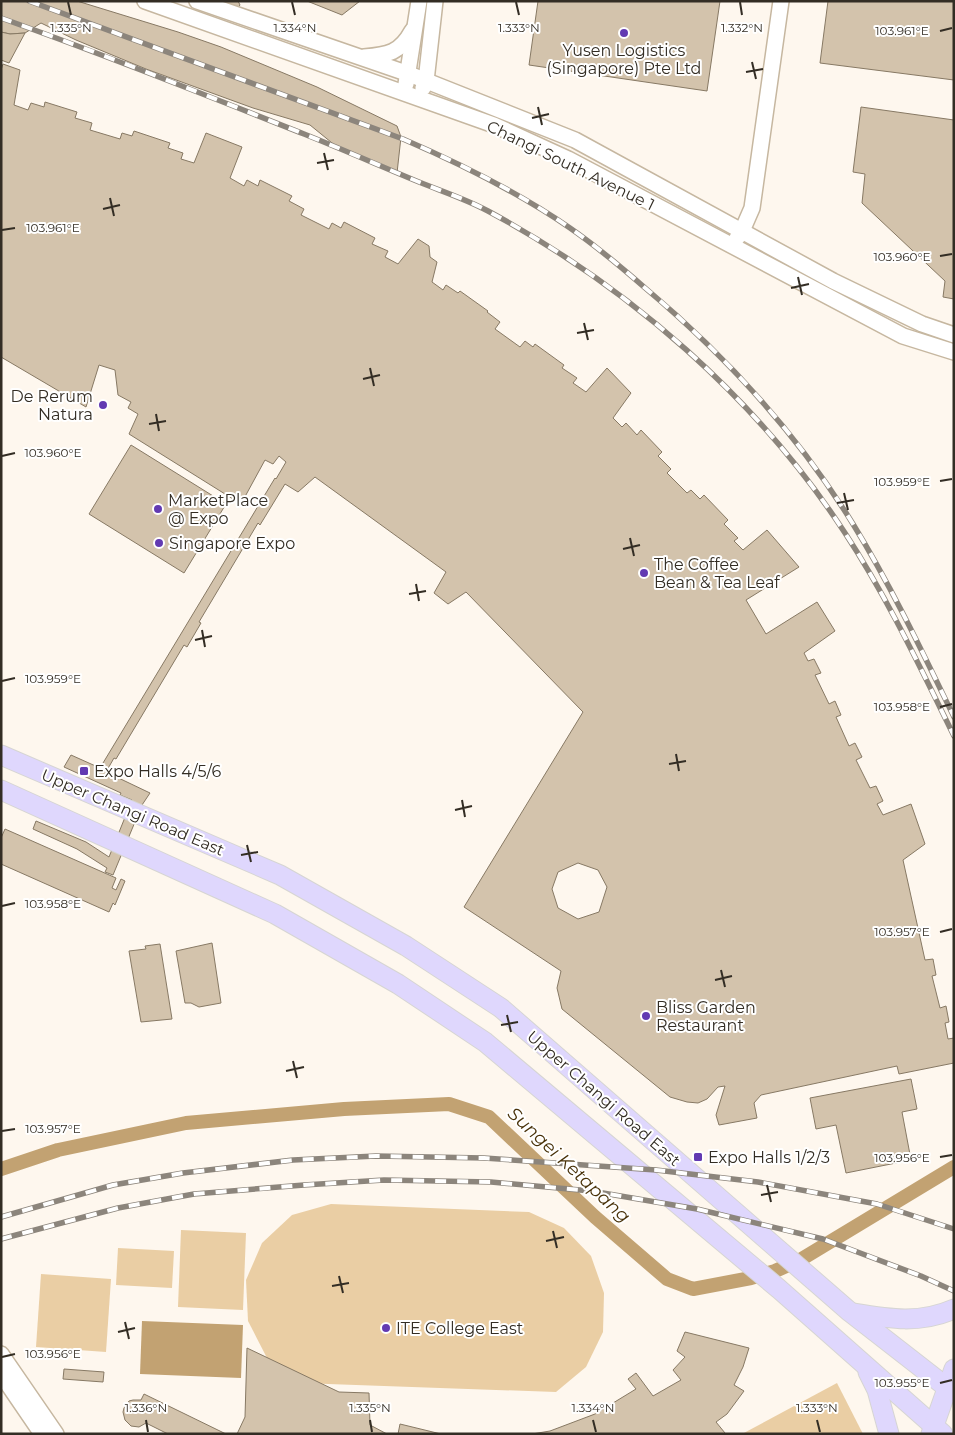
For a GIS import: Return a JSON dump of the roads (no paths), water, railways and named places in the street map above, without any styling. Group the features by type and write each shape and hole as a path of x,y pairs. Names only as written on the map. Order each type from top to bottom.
{"main road":[{"name":"Upper Changi Road East","path":"1,755 280,875 406,946 500,1008 850,1312 951,1391"},
{"name":"Upper Changi Road East","path":"1,790 275,914 398,984 485,1042 779,1289 936,1431"},
{"path":"850,1312 890,1319 912,1319 938,1316 954,1309"},
{"path":"864,1365 877,1390 889,1434"},
{"path":"936,1431 951,1391 954,1370"}],"street":[{"name":"Changi South Avenue 1","path":"145,1 404,92 494,126 568,159 903,336 954,352"},
{"name":"Changi South Avenue 1","path":"196,1 409,74 575,140 833,281 922,324 954,335"},
{"path":"404,92 409,74 419,1"},
{"path":"420,99 426,81 435,1"},
{"path":"732,245 742,231 752,208 781,1"},
{"path":"360,58 381,55 396,50 405,44 416,24"},
{"path":"1,1354 56,1434"},
{"path":"1,1374 42,1434"}],"waterway":[{"name":"Sungei Ketapang","path":"1,1169 58,1150 186,1123 344,1109 449,1104 489,1117 595,1217 667,1279 693,1289 751,1278 775,1271 800,1260 954,1167"}],"railway":[{"path":"29,1 403,139 446,158 510,191 550,215 599,249 703,340 758,397 808,458 853,524 880,571 954,717"},
{"path":"1,18 191,89 471,203 540,241 591,274 640,311 731,392 772,436 810,484 845,533 875,582 954,736"},
{"path":"1,1217 113,1185 183,1173 293,1160 376,1156 484,1158 656,1170 758,1182 877,1204 954,1229"},
{"path":"1,1239 118,1208 194,1194 384,1180 491,1182 591,1191 697,1209 823,1239 921,1276 954,1291"}],"place":[{"name":"Yusen Logistics (Singapore) Pte Ltd","path":"624,33"},
{"name":"De Rerum Natura","path":"103,405"},
{"name":"MarketPlace @ Expo","path":"158,509"},
{"name":"Singapore Expo","path":"159,543"},
{"name":"The Coffee Bean & Tea Leaf","path":"644,573"},
{"name":"Expo Halls 4/5/6","path":"84,771"},
{"name":"Bliss Garden Restaurant","path":"646,1016"},
{"name":"Expo Halls 1/2/3","path":"698,1157"},
{"name":"ITE College East","path":"386,1328"}]}
